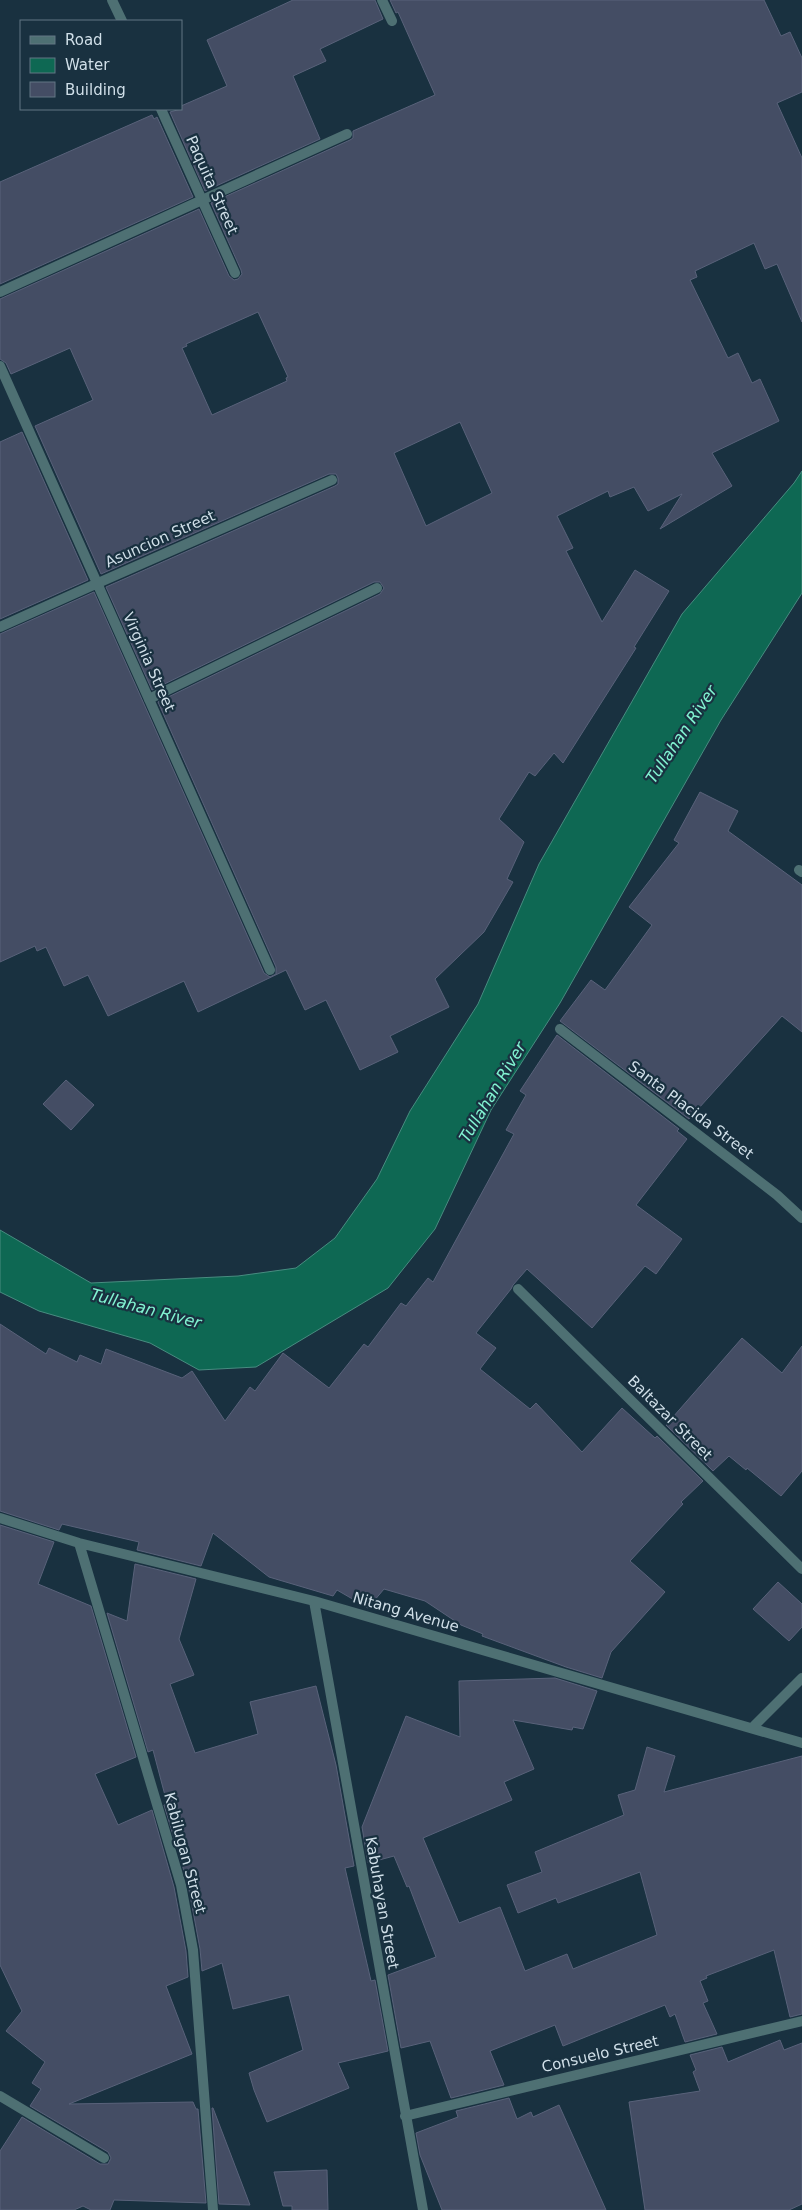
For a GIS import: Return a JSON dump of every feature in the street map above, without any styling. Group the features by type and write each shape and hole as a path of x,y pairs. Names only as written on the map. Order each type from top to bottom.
{"street":[{"path":"112,0 122,20"},
{"path":"382,0 392,21"},
{"name":"Paquita Street","path":"161,110 235,272"},
{"path":"0,292 347,134"},
{"name":"Virginia Street","path":"0,366 270,970"},
{"name":"Asuncion Street","path":"0,628 332,480"},
{"path":"149,699 377,588"},
{"name":"Santa Placida Street","path":"560,1029 777,1195 802,1218"},
{"name":"Baltazar Street","path":"518,1289 802,1569"},
{"name":"Nitang Avenue","path":"0,1518 79,1543 314,1601 802,1743"},
{"name":"Kabilugan Street","path":"79,1543 180,1884 193,1950 213,2210"},
{"name":"Kabuhayan Street","path":"314,1601 423,2210"},
{"path":"752,1728 802,1678"},
{"name":"Consuelo Street","path":"405,2116 802,2021"},
{"path":"0,2096 104,2158"}],"water":[{"name":"Tullahan River","path":"802,471 802,593 721,720 560,1003 491,1110 435,1229 388,1288 256,1367 199,1370 150,1343 39,1311 0,1292 0,1230 91,1283 238,1276 296,1268 335,1238 377,1179 410,1111 478,1004 539,864 682,614 794,483"}],"building":[{"path":"293,0 375,0 383,19 320,49 326,61 293,76 320,139 205,191 170,112 182,110 182,106 227,86 207,40"},
{"path":"390,0 764,0 781,36 790,32 802,58 802,92 777,103 802,158 802,322 777,264 765,269 754,243 695,271 697,277 690,280 728,358 738,353 752,383 760,379 779,421 712,453 732,486 660,529 682,494 648,511 634,487 610,497 608,491 557,516 573,548 566,551 602,622 635,570 669,591 634,647 636,648 563,763 554,753 535,776 529,772 499,819 524,842 507,879 513,882 484,932 435,979 449,1007 390,1036 398,1052 360,1070 326,1000 305,1010 286,970 198,1012 184,981 108,1016 88,975 64,986 46,947 37,951 35,946 0,962 0,634 94,592 264,973 270,977 276,974 276,967 158,702 380,594 384,588 380,582 374,582 152,690 106,587 335,486 338,484 338,478 336,474 329,474 101,574 35,426 93,400 70,348 11,374 6,363 0,359 0,299 199,209 229,276 234,280 238,279 242,274 241,270 211,203 350,140 353,138 353,131 435,95 398,12 396,13","holes":["258,312 288,377 286,378 287,381 212,415 182,348 187,346 186,344","460,422 492,493 426,526 394,453"]},
{"path":"152,115 154,119 157,117 193,197 0,284 0,182"},
{"path":"22,432 88,580 0,619 0,442"},
{"path":"700,792 738,811 728,831 802,885 802,1032 782,1016 689,1119 560,1021 591,980 605,990 652,925 629,907 679,843 674,840"},
{"path":"557,1035 679,1129 677,1131 687,1139 636,1205 682,1239 656,1274 645,1266 592,1328 527,1269 476,1333 496,1348 480,1369 530,1409 536,1403 582,1452 622,1408 655,1438 657,1436 703,1481 681,1502 683,1504 630,1561 665,1592 611,1652 602,1678 566,1667 482,1636 483,1634 461,1625 425,1601 384,1589 368,1608 337,1590 333,1596 269,1577 213,1533 201,1566 137,1550 139,1542 62,1524 59,1530 0,1511 0,1324 46,1354 49,1348 77,1362 80,1355 101,1364 106,1349 182,1378 192,1371 225,1421 250,1387 255,1391 283,1353 329,1388 364,1344 368,1347 401,1303 406,1306 428,1278 433,1282 514,1134 506,1130 526,1095 520,1091"},
{"path":"66,1080 94,1105 71,1130 43,1104"},
{"path":"742,1338 782,1373 802,1346 802,1471 781,1496 729,1456 713,1471 666,1425"},
{"path":"0,1525 54,1542 38,1584 91,1606 136,1757 95,1774 118,1825 152,1810 174,1887 186,1951 188,1977 166,1986 192,2054 69,2104 193,2102 196,2109 198,2109 206,2203 114,2200 110,2210 91,2210 83,2206 74,2210 0,2210 0,2151 22,2117 100,2164 108,2164 111,2158 108,2152 30,2106 41,2089 32,2083 45,2062 6,2031 22,2011 0,1965"},
{"path":"135,1564 196,1579 179,1639 194,1675 170,1684 195,1753 258,1734 250,1702 316,1686 336,1765 354,1866 345,1868 371,1981 375,1980 388,2051 338,2063 349,2088 267,2122 249,2073 303,2050 289,1995 233,2009 222,1963 202,1971 200,1949 188,1884 164,1805 167,1803 153,1750 148,1752 107,1613 127,1621"},
{"path":"778,1582 802,1604 802,1627 789,1641 753,1609"},
{"path":"555,1678 597,1691 583,1729 573,1727 572,1730 513,1720 534,1769 504,1782 512,1800 423,1838 459,1923 500,1907 525,1971 567,1954 573,1969 657,1935 640,1872 558,1903 556,1898 518,1913 507,1885 542,1872 535,1852 624,1815 618,1795 635,1790 647,1747 675,1756 664,1792 802,1756 802,2014 790,2017 774,1950 706,1976 707,1978 700,1981 708,2001 703,2003 717,2034 685,2042 675,2014 670,2017 665,2005 563,2046 555,2025 490,2051 504,2085 451,2098 430,2041 401,2048 388,1975 436,1957 409,1886 407,1887 394,1856 368,1863 362,1827 406,1716 460,1737 459,1681"},
{"path":"780,2040 784,2050 802,2043 802,2204 789,2210 645,2210 629,2102 700,2091 693,2072 696,2070 690,2055 722,2047 728,2062"},
{"path":"509,2098 517,2119 531,2112 533,2117 559,2105 606,2210 442,2210 420,2155 416,2133 458,2117 456,2111"},
{"path":"213,2108 250,2205 219,2204"},
{"path":"327,2170 328,2210 292,2210 292,2206 283,2206 274,2172"}]}
